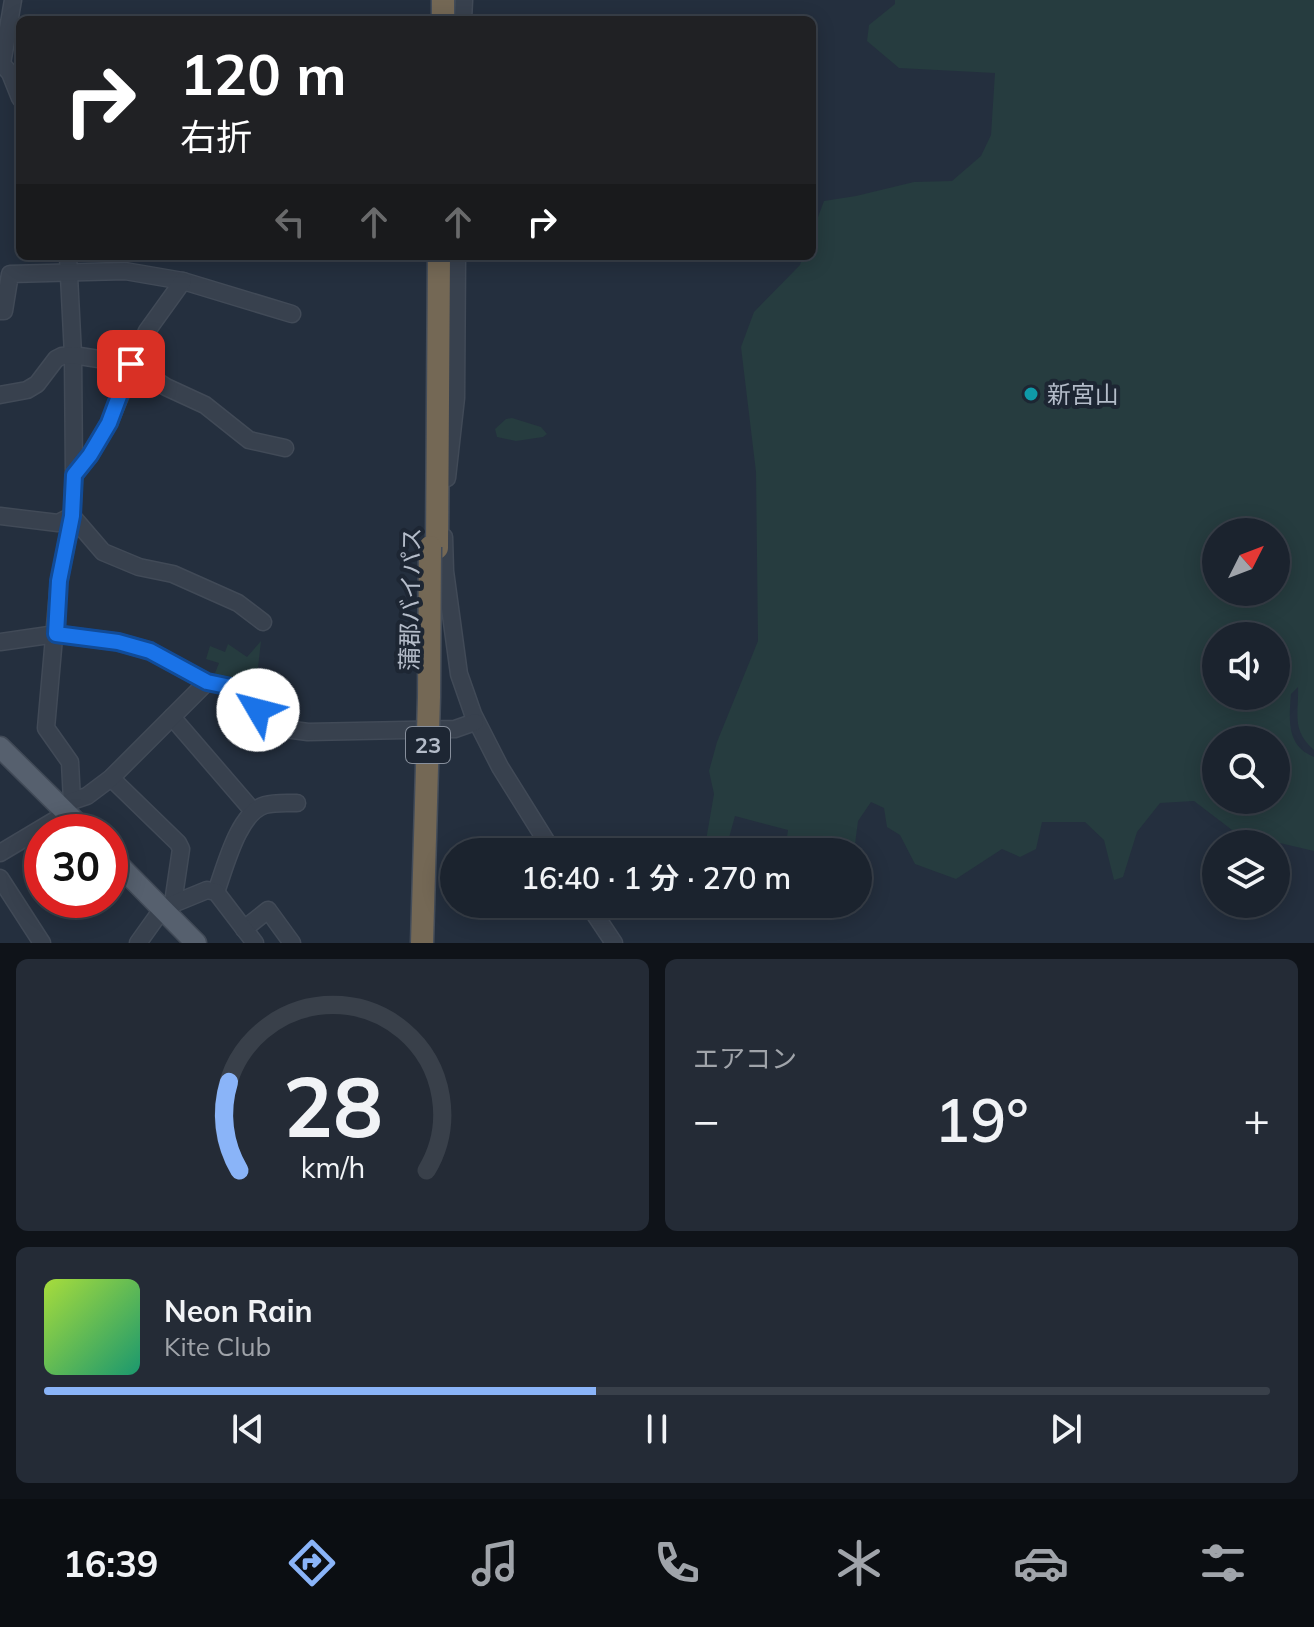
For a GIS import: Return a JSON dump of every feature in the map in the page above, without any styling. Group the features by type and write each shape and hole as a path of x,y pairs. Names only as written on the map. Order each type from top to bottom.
{"highway":[{"name":"蒲郡バイパス","path":"428,943 435,772 432,260"},
{"name":"蒲郡バイパス","path":"422,943 439,260"}],"main road":[{"path":"0,747 74,814"},
{"path":"128,872 168,906 196,943"}],"street":[{"path":"13,0 1,65 10,73 16,88"},
{"path":"68,260 74,475 72,516 59,581 46,728 70,762 68,806"},
{"path":"457,260 456,398 444,501 445,571 459,674 475,722 545,838"},
{"path":"0,311 4,311 10,274 125,271 183,281 292,314"},
{"path":"74,475 109,423 147,331 183,281"},
{"path":"0,395 27,390 37,384 56,359 73,355 131,364 166,387 205,405 249,440 285,448"},
{"path":"0,516 58,523 72,516"},
{"path":"72,516 103,552 139,567 173,574 238,603 263,622"},
{"path":"0,642 56,634 118,642 150,651 207,682 231,687 278,728 308,732 455,729 475,722"},
{"path":"0,853 57,819 68,806 111,778 207,682"},
{"path":"172,717 253,811"},
{"path":"111,778 181,849 168,906 138,943"},
{"path":"216,892 239,832 253,811 266,805 297,803"},
{"path":"0,878 42,943"},
{"path":"168,906 207,890 216,892 255,943"},
{"path":"244,929 268,910 292,943"},
{"path":"597,918 614,943"}],"green space":[{"path":"895,0 1314,0 1314,750 1299,728 1298,687 1291,694 1290,713 1294,739 1298,746 1314,757 1314,851 1290,845 1290,830 1232,830 1211,814 1290,814 1290,726 1202,726 1202,807 1194,801 1160,803 1137,832 1123,877 1114,880 1104,840 1085,822 1042,822 1036,849 1020,857 1002,849 956,879 915,864 900,835 887,827 884,808 871,802 858,821 856,838 787,838 788,830 735,816 729,838 706,838 714,794 709,771 717,742 758,641 756,472 741,347 754,312 802,260 816,260 816,222 824,201 914,182 952,181 981,156 991,135 995,73 899,68 867,41 869,25 895,4"},
{"path":"506,419 541,427 547,434 516,441 497,437 495,429"},
{"path":"261,641 254,703 213,678 219,663 206,659 210,646 225,652 228,644 247,657"}],"place":[{"name":"新宮山","path":"1031,394"}],"route":[{"path":"131,364 109,423 74,475 72,516 59,581 56,634 118,642 150,651 207,682 231,687 258,710"}]}
